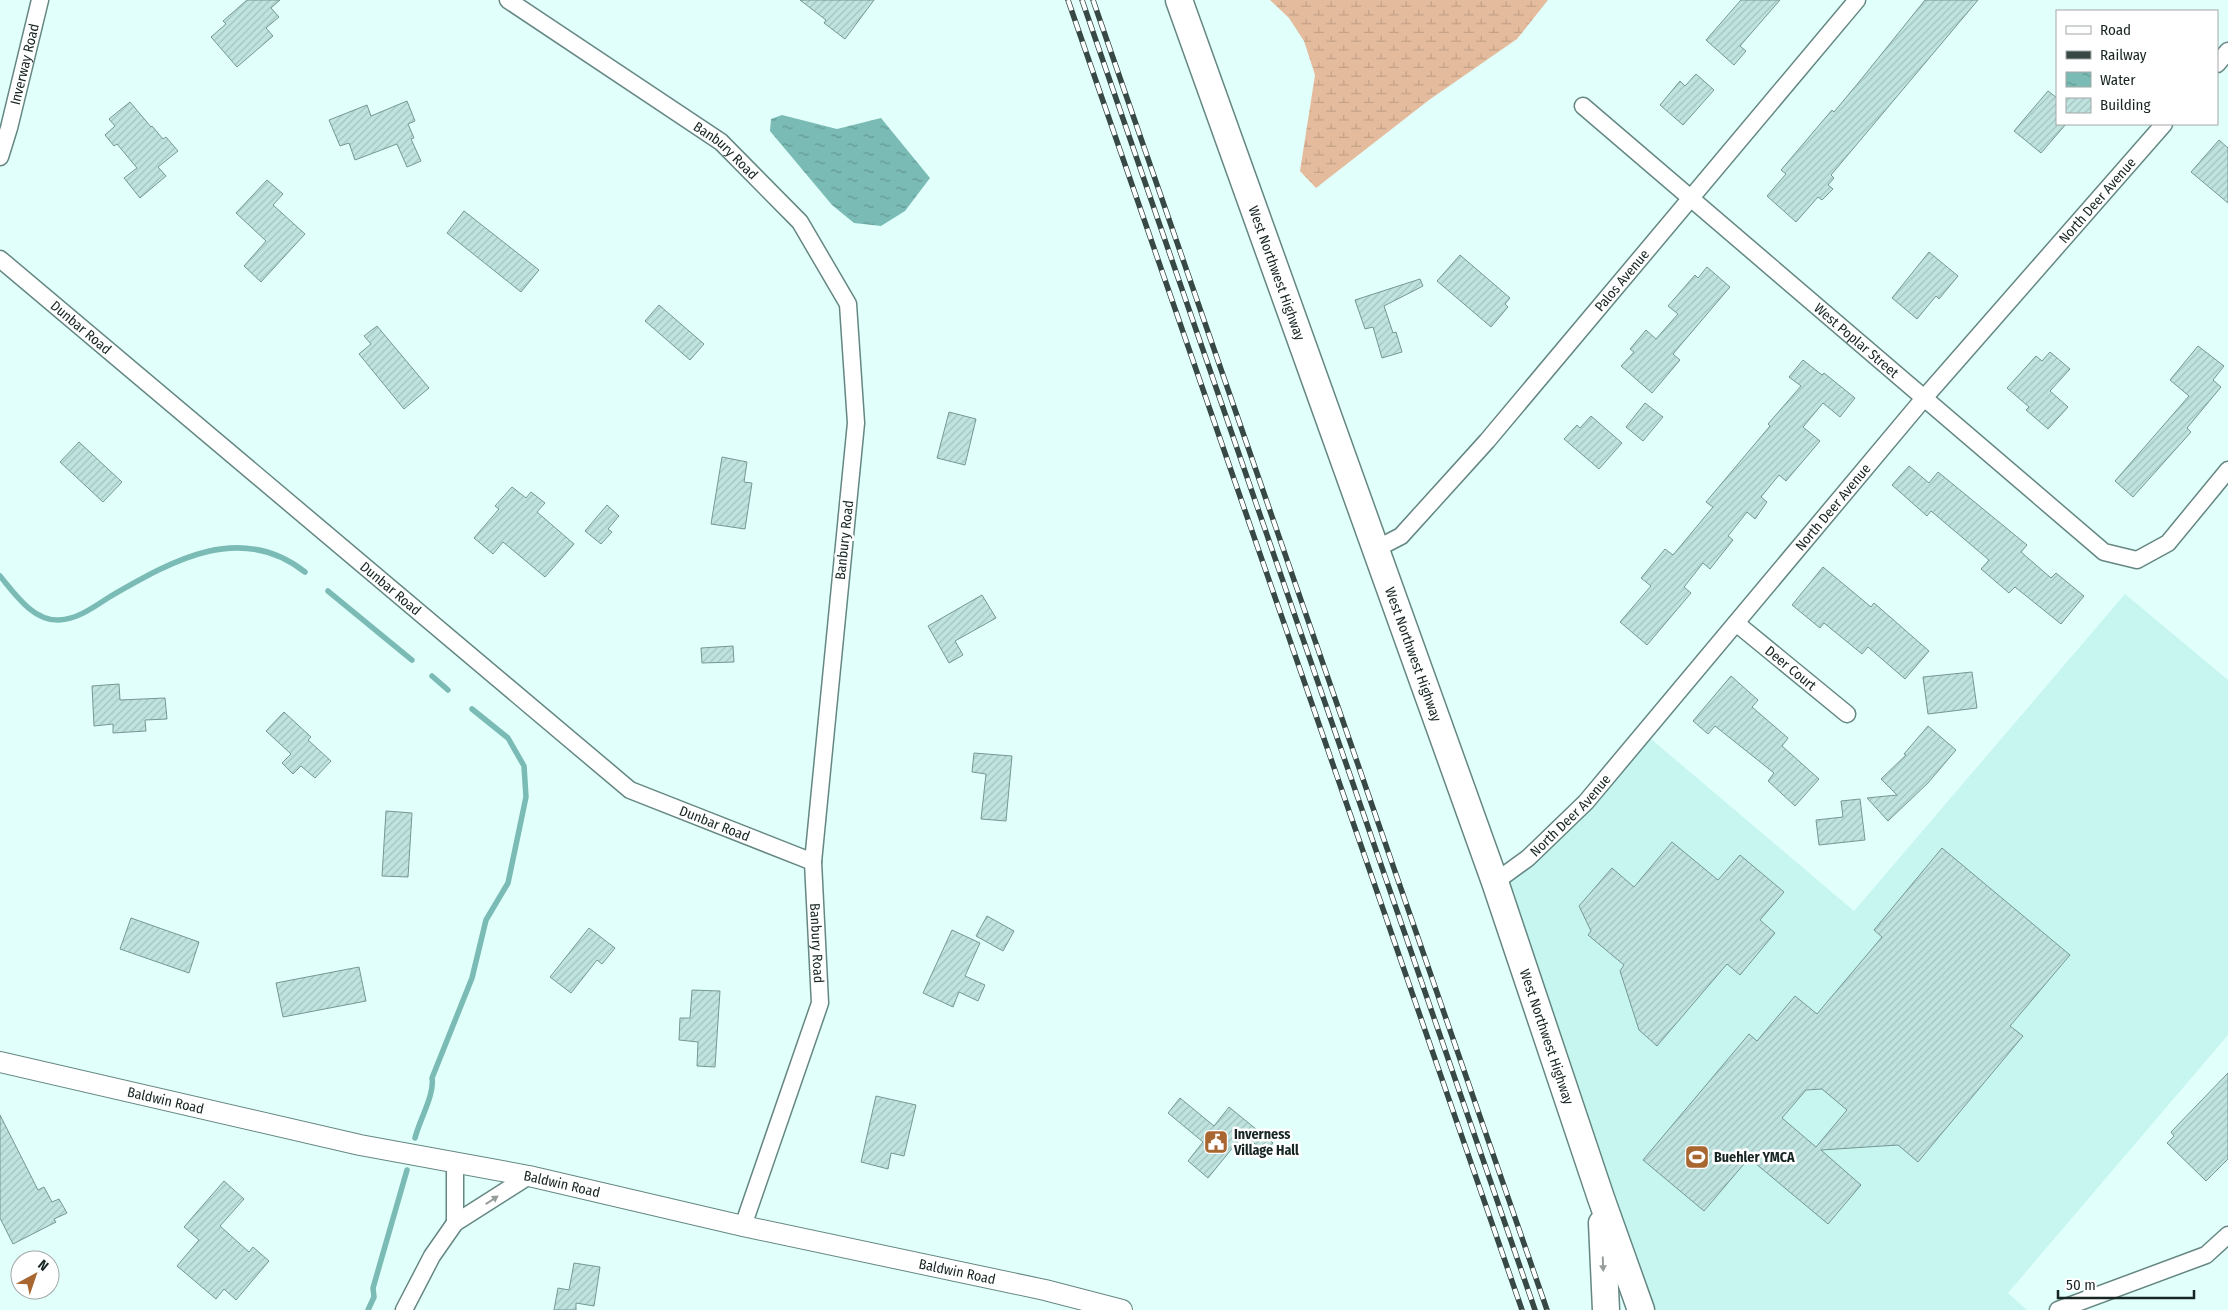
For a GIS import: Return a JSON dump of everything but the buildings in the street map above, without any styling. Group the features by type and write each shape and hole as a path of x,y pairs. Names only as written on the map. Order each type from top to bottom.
{"main road":[{"name":"West Northwest Highway","path":"1179,0 1495,882 1601,1198 1641,1310"},
{"path":"1601,1198 1606,1310"}],"street":[{"name":"Inverway Road","path":"0,157 14,109 40,0"},
{"name":"Banbury Road","path":"508,0 721,142 800,222 848,304 856,423 813,862 820,1003 743,1226"},
{"name":"Palos Avenue","path":"1376,550 1401,536 1487,441 1857,0"},
{"path":"2218,63 2228,51"},
{"name":"West Poplar Street","path":"1583,106 2104,552 2137,560 2168,543 2228,470"},
{"name":"North Deer Avenue","path":"1495,882 1528,858 1586,802 1925,397 2163,125"},
{"name":"Dunbar Road","path":"0,259 630,790 813,862"},
{"name":"Deer Court","path":"1736,623 1847,714"},
{"name":"Baldwin Road","path":"0,1062 350,1142 528,1176 743,1226 1045,1290 1122,1310"},
{"path":"454,1162 455,1224"},
{"path":"404,1310 432,1256 455,1224 528,1176"},
{"path":"2058,1310 2206,1256 2228,1235"}],"shaded area":[{"path":"2125,594 2228,680 2228,1035 2008,1293 2027,1310 1641,1310 1495,882 1644,733 1854,911"}],"green space":[{"path":"1270,0 1548,0 1517,39 1429,100 1316,188 1300,171 1315,75 1304,41 1289,18"}],"water":[{"path":"782,115 837,129 881,118 930,178 905,211 881,226 854,223 832,205 770,131 771,119"}],"waterway":[{"path":"0,576 18,598 33,611 41,616 59,620 80,615 158,570 206,552 231,548 256,549 281,557 305,572"},
{"path":"328,591 412,660"},
{"path":"432,676 448,690"},
{"path":"415,1138 429,1100 432,1078 472,978 486,920 508,883 526,797 524,766 508,738 472,709"},
{"path":"368,1310 374,1297 373,1288 407,1170"}],"railway":[{"path":"1068,0 1522,1310"},
{"path":"1082,0 1535,1310"},
{"path":"1093,0 1547,1310"}],"place":[{"name":"Inverness Village Hall","path":"1216,1142"},
{"name":"Buehler YMCA","path":"1697,1157"}]}
